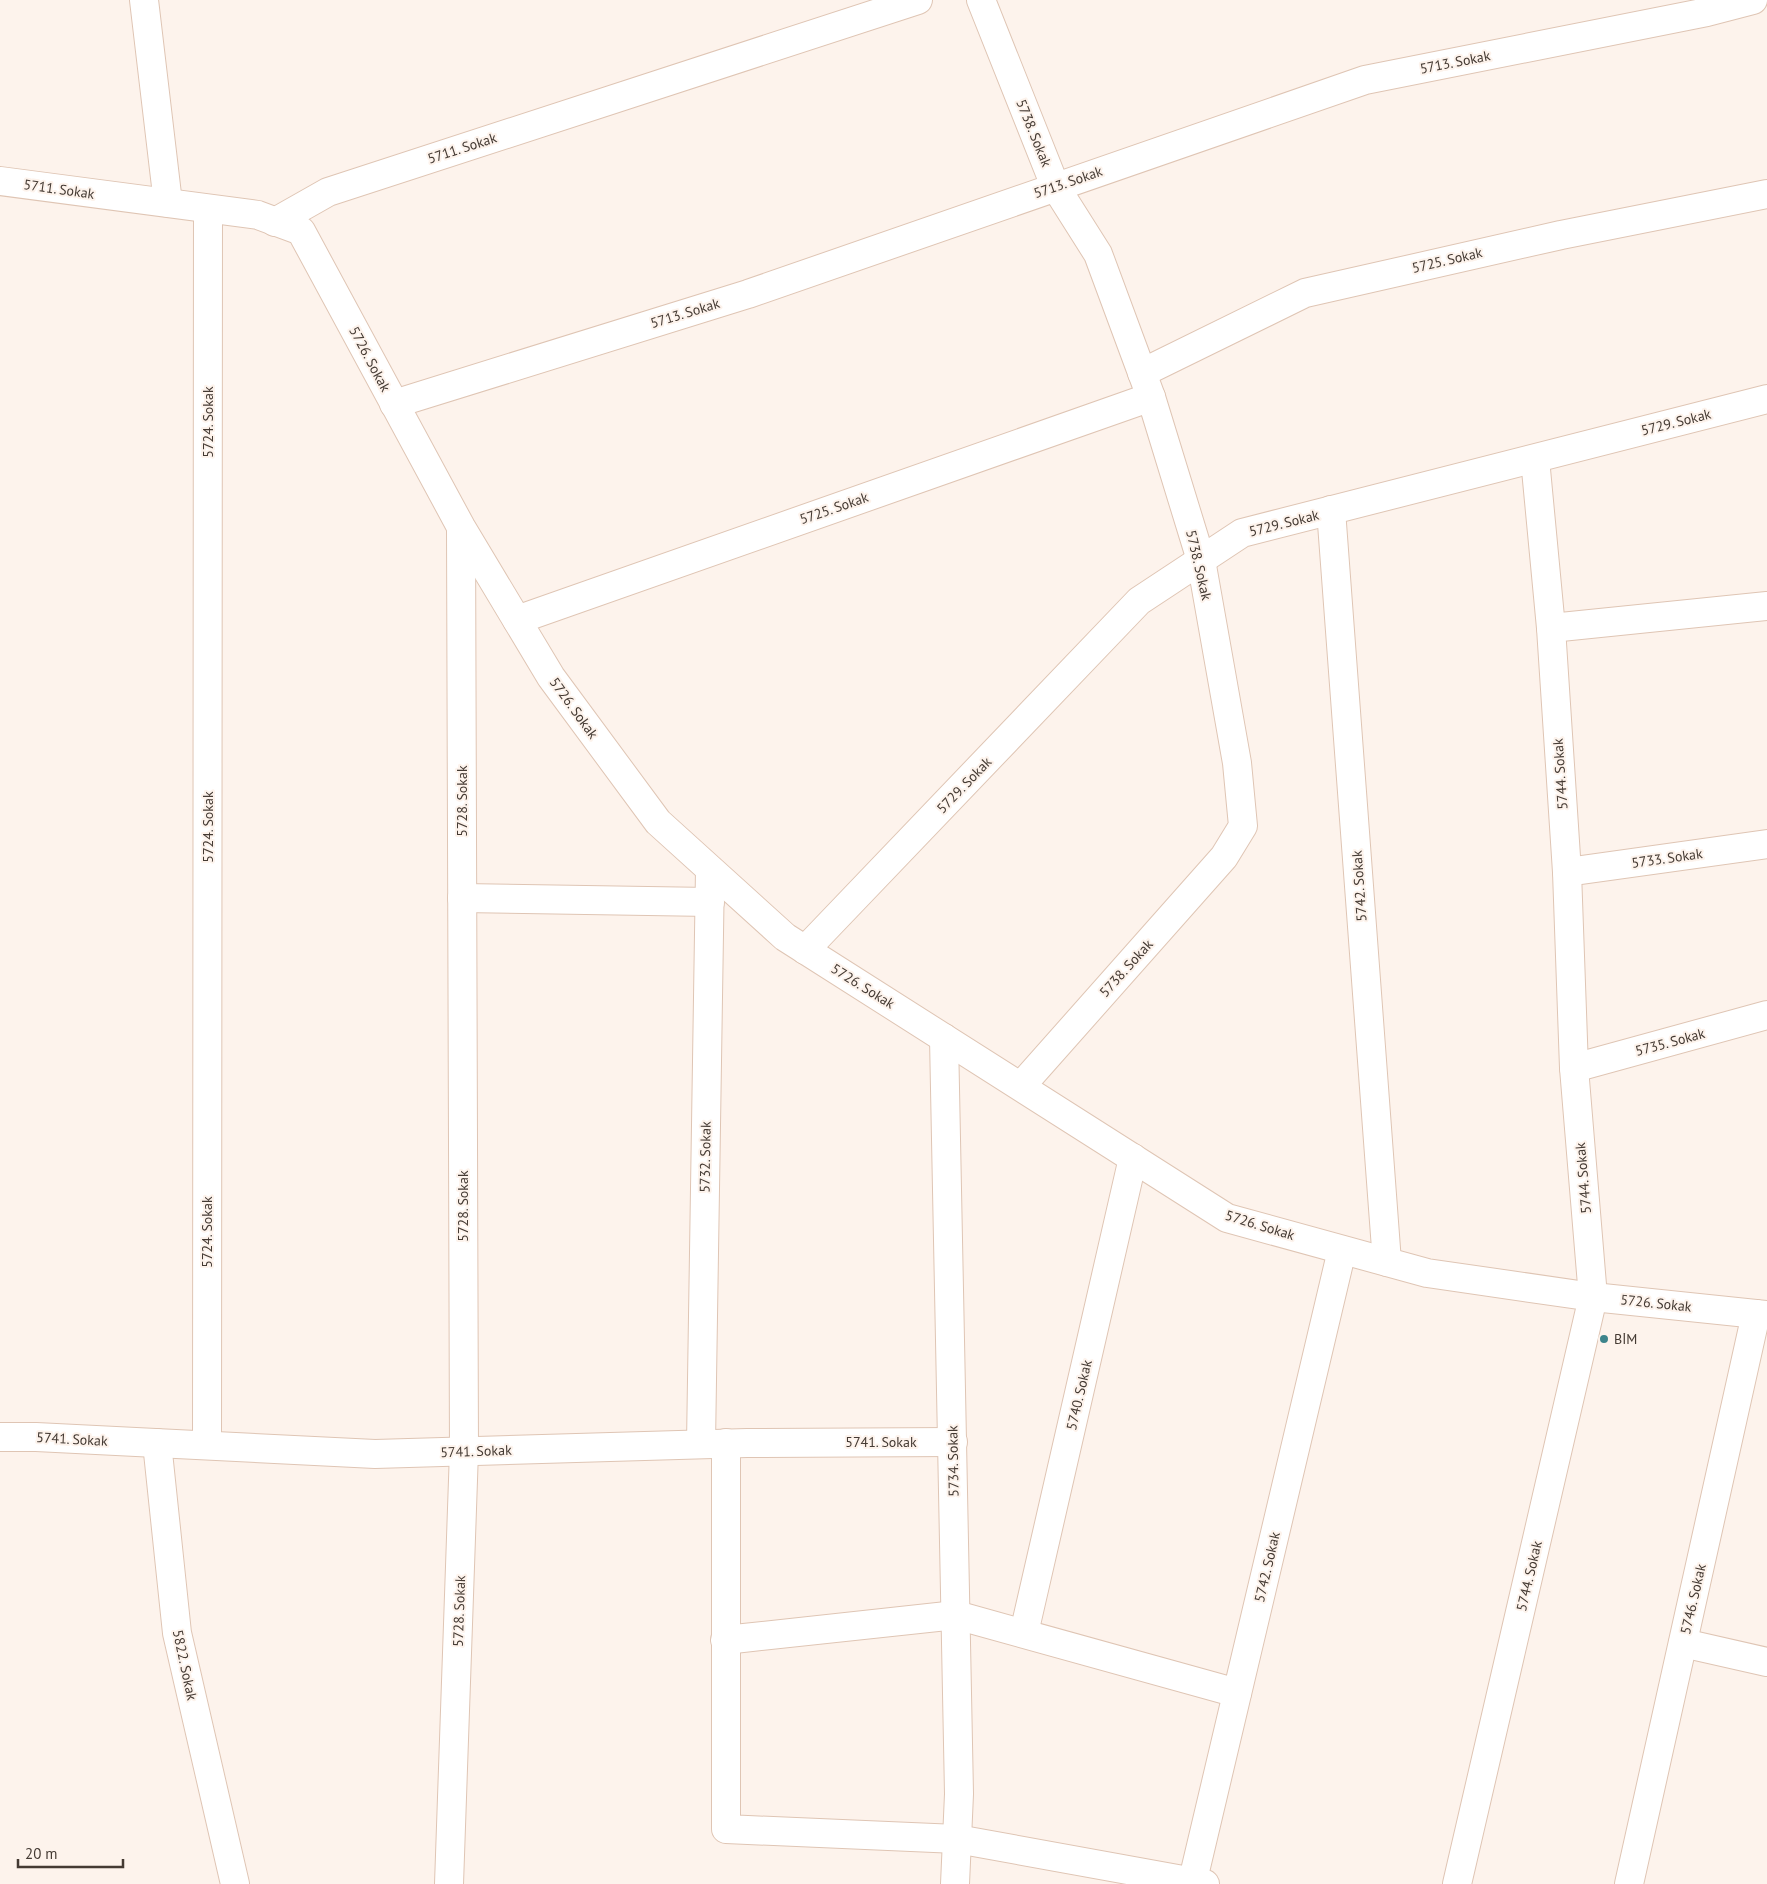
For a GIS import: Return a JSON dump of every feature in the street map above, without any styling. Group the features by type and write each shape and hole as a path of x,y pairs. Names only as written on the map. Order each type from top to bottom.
{"street":[{"path":"144,0 168,203"},
{"name":"5711. Sokak","path":"0,181 258,215 275,222 328,192 918,0"},
{"name":"5738. Sokak","path":"981,0 1055,186 1098,254 1147,385 1201,560 1237,763 1243,826 1224,857 1021,1086"},
{"name":"5713. Sokak","path":"394,404 748,294 1055,186 1366,80 1707,12 1753,0"},
{"name":"5725. Sokak","path":"517,620 1147,385 1305,293 1560,235 1767,194"},
{"name":"5724. Sokak","path":"207,1445 208,209"},
{"name":"5726. Sokak","path":"275,222 301,231 461,527 551,677 658,822 785,937 1227,1218 1427,1273 1593,1296 1762,1315"},
{"name":"5729. Sokak","path":"805,950 1139,601 1242,533 1767,399"},
{"name":"5744. Sokak","path":"1458,1884 1593,1296 1574,1068 1566,872 1551,628 1535,458"},
{"name":"5742. Sokak","path":"1331,510 1387,1262"},
{"name":"5728. Sokak","path":"449,1884 464,1451 461,527"},
{"path":"1551,628 1767,606"},
{"name":"5733. Sokak","path":"1566,872 1767,844"},
{"name":"5732. Sokak","path":"710,870 713,1444 726,1640 726,1829 957,1839"},
{"path":"462,898 710,902"},
{"name":"5735. Sokak","path":"1574,1068 1767,1016"},
{"name":"5734. Sokak","path":"944,1038 959,1794 955,1884"},
{"name":"5740. Sokak","path":"1024,1633 1133,1158"},
{"name":"5742. Sokak","path":"1196,1883 1237,1693 1342,1250"},
{"name":"5746. Sokak","path":"1629,1884 1683,1643 1762,1315"},
{"name":"5741. Sokak","path":"0,1437 36,1437 375,1454 713,1444 953,1442"},
{"name":"5822. Sokak","path":"157,1443 176,1633 235,1884"},
{"path":"726,1640 956,1615 1237,1693"},
{"path":"1683,1643 1767,1662"},
{"path":"957,1839 1196,1883"}],"place":[{"name":"BİM","path":"1604,1339"}]}
